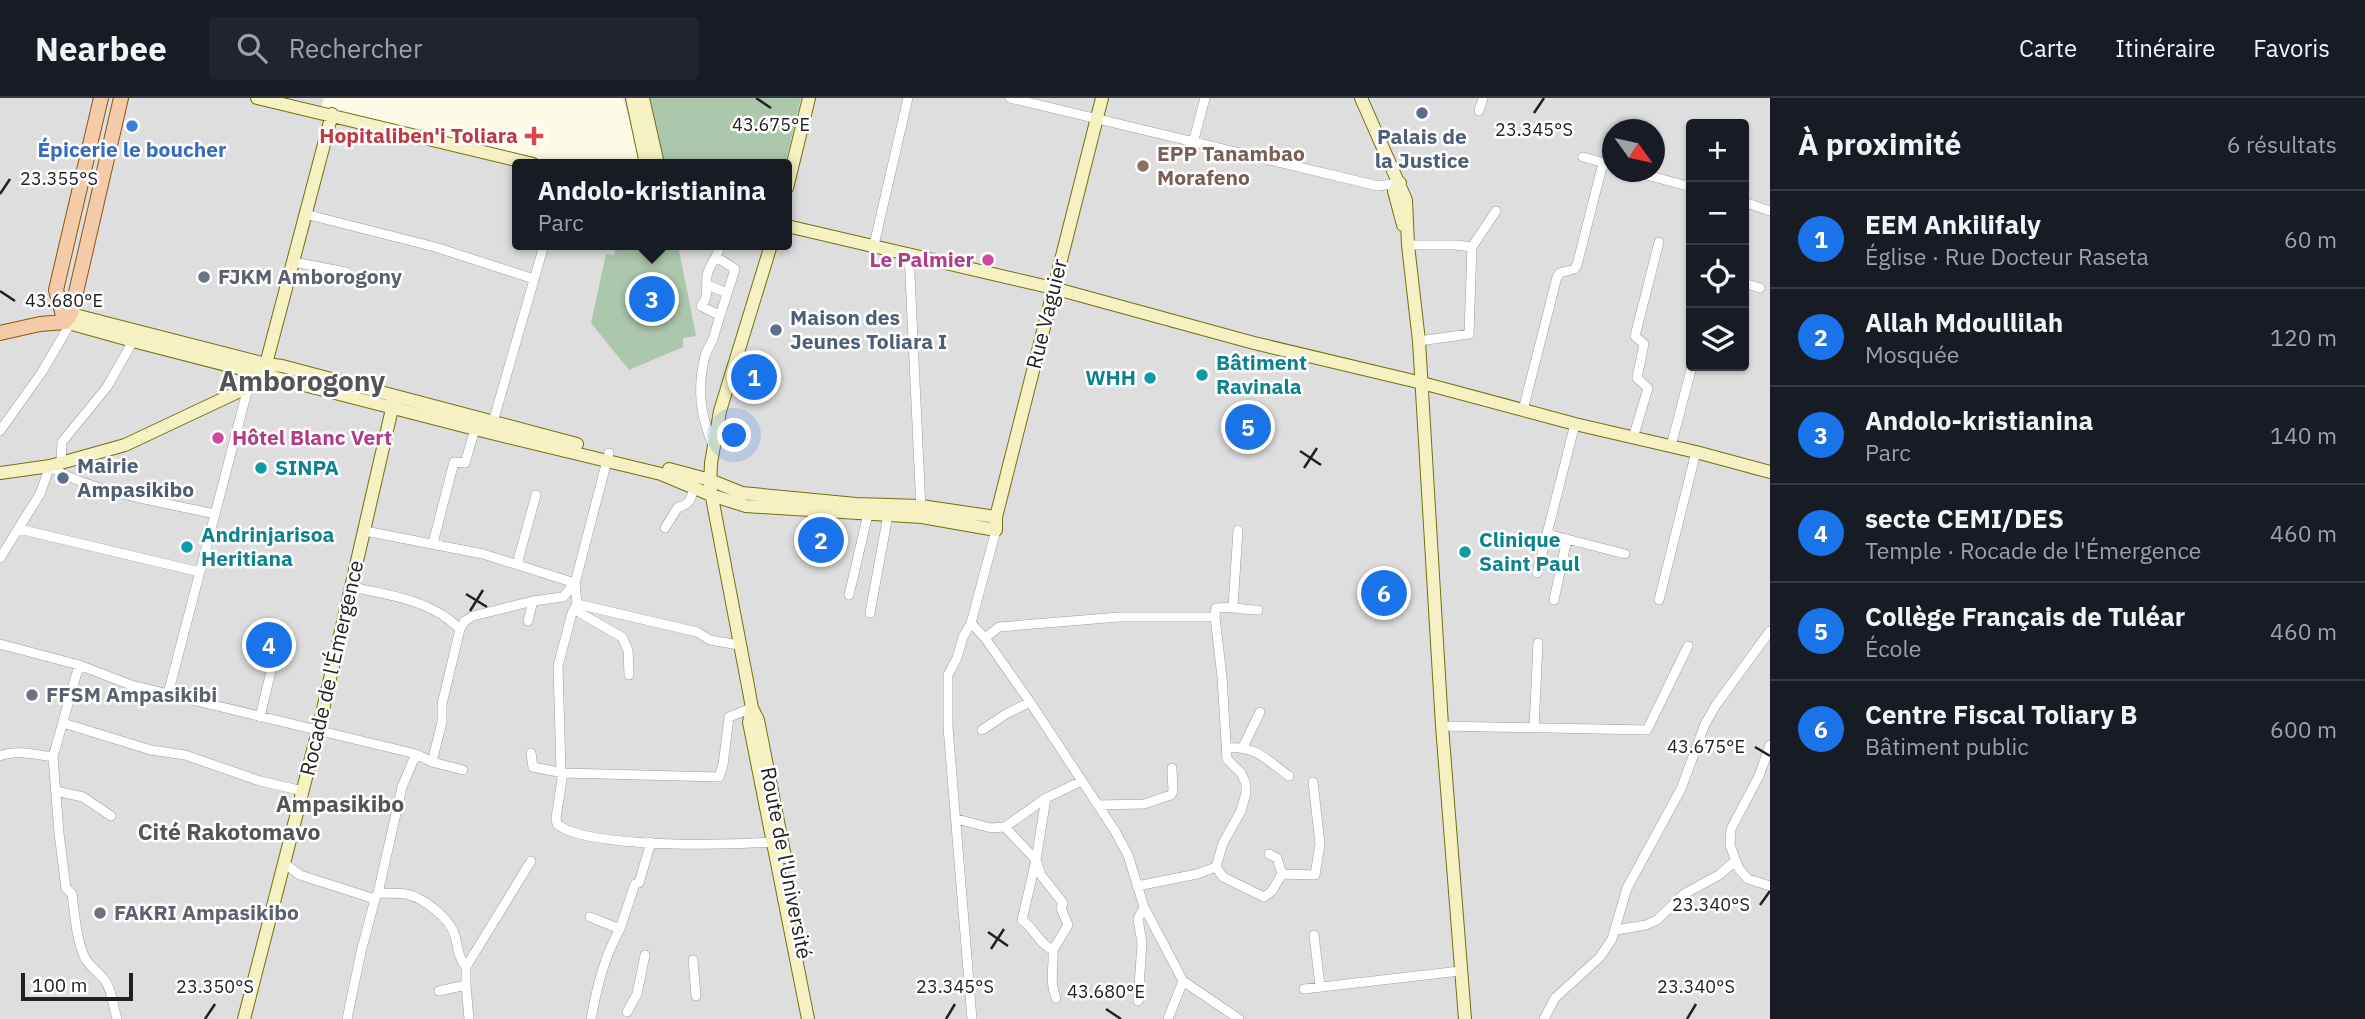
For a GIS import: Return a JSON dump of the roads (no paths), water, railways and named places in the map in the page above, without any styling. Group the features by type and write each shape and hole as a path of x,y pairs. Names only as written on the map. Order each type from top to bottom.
{"main road":[{"path":"69,320 56,290 101,98"},
{"path":"69,320 121,98"},
{"path":"0,333 69,320"}],"street":[{"path":"257,98 513,159"},
{"path":"632,98 645,159"},
{"path":"643,98 657,159"},
{"path":"792,168 809,98"},
{"path":"874,245 908,98"},
{"path":"1010,98 1378,186 1400,183"},
{"name":"Rue Vaguier","path":"996,523 1102,98"},
{"path":"1193,143 1205,98"},
{"path":"1361,98 1406,200 1419,341 1442,726 1465,1019"},
{"path":"1479,111 1483,98"},
{"path":"0,473 56,464 125,445 244,389 252,371 266,364 332,114"},
{"path":"1583,157 1602,162"},
{"path":"1665,180 1686,186"},
{"path":"1523,410 1557,277 1577,265 1602,182"},
{"path":"1749,204 1770,211"},
{"path":"1419,341 1469,334 1472,247 1496,211"},
{"path":"305,214 435,247 534,279"},
{"path":"792,227 1053,288 1254,343 1422,383 1576,424 1769,468"},
{"path":"1408,240 1472,247"},
{"path":"1633,438 1648,388 1637,378 1644,344 1635,336 1659,242"},
{"path":"493,422 543,250"},
{"path":"719,250 718,258 708,272 706,301 701,306 719,315"},
{"name":"Route de l'Université","path":"769,250 720,411 710,480 751,708 749,722 808,1019"},
{"path":"909,253 921,511"},
{"path":"713,445 703,422 699,398 701,374 706,352 713,339 736,269 718,258"},
{"path":"293,262 346,272"},
{"path":"708,285 727,293"},
{"path":"1749,285 1760,288"},
{"path":"69,320 133,341 252,371 493,422 608,456 746,506 888,515 921,511"},
{"path":"69,320 282,366 475,429 710,480 742,493 921,511 996,523 971,623 948,675 948,727 972,1019"},
{"path":"0,431 42,372 69,320"},
{"path":"0,558 40,494 56,464 62,442 107,387 133,341"},
{"path":"169,694 252,371"},
{"path":"1671,446 1691,371"},
{"name":"Rocade de l'Émergence","path":"244,1019 318,731 393,402"},
{"path":"1537,573 1576,424"},
{"path":"433,543 454,462 465,463 475,429"},
{"path":"1660,600 1696,452"},
{"path":"432,762 442,722 442,704 460,629 465,621 473,616 533,601 563,597 575,583 608,456"},
{"path":"56,464 60,474 102,488 215,514"},
{"path":"665,528 678,508 686,506 690,501 694,486"},
{"path":"517,564 536,495"},
{"path":"849,595 868,514"},
{"path":"870,613 888,515"},
{"path":"19,529 200,572"},
{"path":"365,530 433,543 517,564 575,583"},
{"path":"1233,606 1238,530"},
{"path":"1547,534 1625,554"},
{"path":"1554,600 1567,539"},
{"path":"575,583 580,613 622,637 628,650 629,675"},
{"path":"351,587 409,599 434,610 460,629"},
{"path":"528,621 533,601"},
{"path":"580,605 697,632 710,639 739,645"},
{"path":"580,605 572,613 558,666 562,773 557,824 580,835 629,842 735,845 773,842"},
{"path":"1216,867 1223,843 1241,811 1246,783 1241,773 1227,760 1222,677 1214,617 1216,608 1233,606 1239,610 1258,610"},
{"path":"985,638 999,627 1119,617 1214,617"},
{"path":"971,623 985,638 1030,702 1128,855 1144,907 1183,981 1239,1019"},
{"path":"1545,1019 1555,998 1600,957 1616,930 1627,888 1681,789 1706,724 1716,705 1770,631"},
{"path":"260,717 280,633"},
{"path":"1534,728 1538,643"},
{"path":"0,644 79,665 131,685 416,754 432,762 463,770"},
{"path":"1442,726 1647,730 1688,646"},
{"path":"79,665 53,757 55,791 66,888 72,894 78,935 84,956 91,967 104,978 117,1019"},
{"path":"982,730 1030,702"},
{"path":"531,753 533,767 562,773 719,776 723,765 729,717 751,708"},
{"name":"Route de l'Université","path":"751,708 758,720 815,1019"},
{"path":"1242,747 1260,712"},
{"path":"63,723 152,750 200,760 260,781 303,791"},
{"path":"1770,746 1759,776 1731,829 1730,845 1739,869 1748,879 1770,886"},
{"path":"1227,748 1242,747 1263,756 1289,776"},
{"path":"0,756 18,753 53,757"},
{"path":"348,1019 361,952 402,787 416,754"},
{"path":"1098,805 1144,804 1171,795 1172,768"},
{"path":"957,819 991,828 1005,827 1046,798 1082,781"},
{"path":"1282,874 1315,875 1320,844 1313,782"},
{"path":"55,791 83,797 111,816"},
{"path":"1046,798 1036,860 1022,920 1033,927 1037,936 1053,950"},
{"path":"1005,827 1036,860 1041,876 1063,903 1061,908 1068,925 1053,950 1054,971 1051,985 1056,998"},
{"path":"591,1019 595,990 635,884 639,883 651,842"},
{"path":"1216,867 1223,877 1264,897 1272,891 1282,874 1278,858 1269,854"},
{"path":"470,1019 466,967 531,861"},
{"path":"1616,930 1646,925 1657,920 1684,894 1719,875 1735,861"},
{"path":"285,863 300,875 377,896 407,895 433,909 451,926 461,960 466,967"},
{"path":"1138,886 1197,874 1216,867"},
{"path":"1138,1001 1142,943 1138,919 1144,907"},
{"path":"590,916 620,929"},
{"path":"1314,935 1320,986"},
{"path":"627,1012 637,994 645,955"},
{"path":"693,960 696,996"},
{"path":"1304,989 1460,971"},
{"path":"1168,1019 1183,981"},
{"path":"439,991 466,985"}],"place":[{"name":"Palais de la Justice","path":"1422,113"},
{"name":"Épicerie le boucher","path":"132,126"},
{"name":"Hopitaliben'i Toliara","path":"534,136"},
{"name":"EPP Tanambao Morafeno","path":"1143,166"},
{"name":"Le Palmier","path":"988,260"},
{"name":"FJKM Amborogony","path":"204,277"},
{"name":"Andolo-kristianina","path":"652,299"},
{"name":"Maison des Jeunes Toliara I","path":"776,330"},
{"name":"Bâtiment Ravinala","path":"1202,375"},
{"name":"EEM Ankilifaly","path":"754,377"},
{"name":"WHH","path":"1150,378"},
{"name":"Collège Français de Tuléar","path":"1248,427"},
{"name":"Hôtel Blanc Vert","path":"218,438"},
{"name":"SINPA","path":"261,468"},
{"name":"Mairie Ampasikibo","path":"63,478"},
{"name":"Allah Mdoullilah","path":"821,540"},
{"name":"Andrinjarisoa Heritiana","path":"187,547"},
{"name":"Clinique Saint Paul","path":"1465,552"},
{"name":"Centre Fiscal Toliary B","path":"1384,593"},
{"name":"secte CEMI/DES","path":"269,645"},
{"name":"FFSM Ampasikibi","path":"32,695"},
{"name":"FAKRI Ampasikibo","path":"100,913"}],"district":[{"name":"Amborogony","path":"302,381"},
{"name":"Ampasikibo","path":"340,804"},
{"name":"Cité Rakotomavo","path":"229,832"}]}
